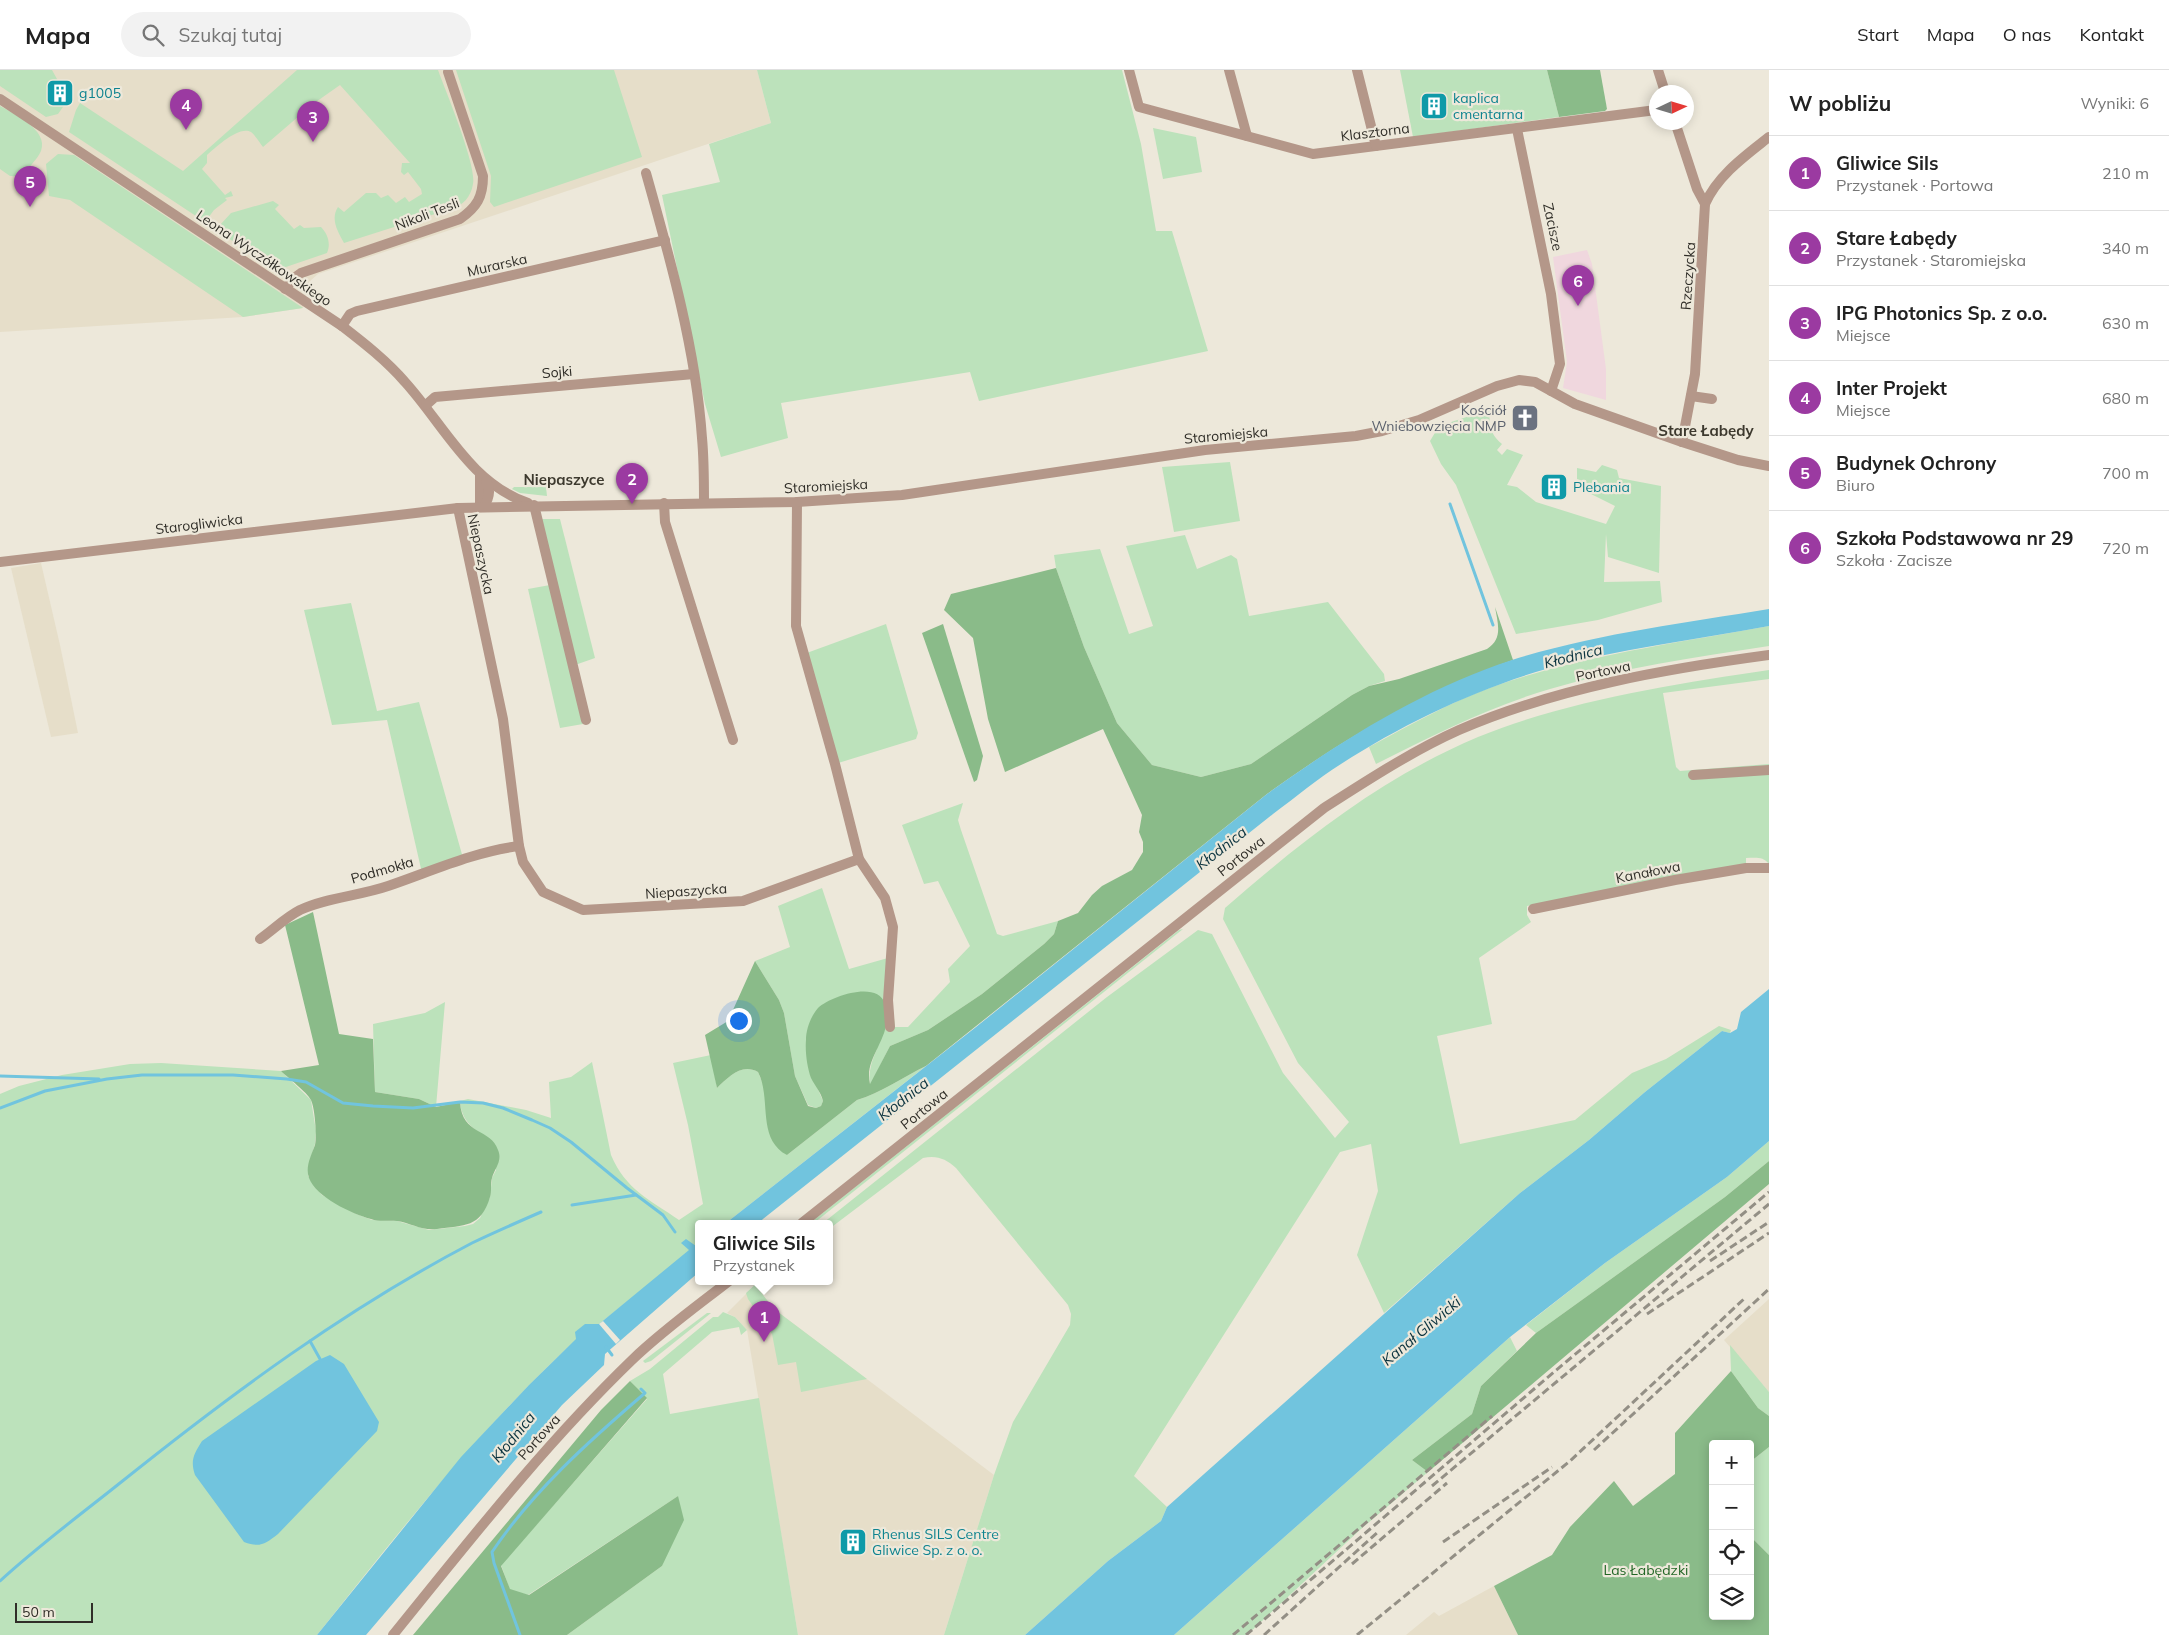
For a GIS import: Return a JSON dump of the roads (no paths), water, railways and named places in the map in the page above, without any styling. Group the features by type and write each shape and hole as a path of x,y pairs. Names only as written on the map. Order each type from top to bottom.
{"street":[{"name":"Klasztorna","path":"1129,70 1139,107 1313,154 1649,111"},
{"path":"1230,70 1247,136"},
{"path":"1357,70 1376,146"},
{"path":"1658,70 1663,85"},
{"name":"Nikoli Tesli","path":"286,289 294,278 301,273 460,219 479,203 483,190 483,176 448,72"},
{"name":"Leona Wyczółkowskiego","path":"0,99 342,326 388,364 426,406 483,478 504,493 534,505"},
{"name":"Zacisze","path":"1517,129 1551,294 1560,364 1551,391"},
{"path":"1678,130 1697,189 1706,204"},
{"name":"Rzeczycka","path":"1682,442 1691,396 1700,308 1706,204 1710,194 1722,178 1769,137"},
{"path":"646,173 665,240 694,374 702,438 704,503"},
{"name":"Murarska","path":"342,326 350,314 356,311 665,240"},
{"name":"Sojki","path":"426,406 435,397 694,374"},
{"name":"Staromiejska","path":"402,514 481,507 797,502 902,495 1172,454 1356,436 1382,431 1419,420 1510,382 1531,381 1575,404 1738,460 1769,466"},
{"path":"1691,396 1712,399"},
{"path":"481,507 488,500 490,488 483,478"},
{"path":"797,502 796,626 835,764 859,859 885,898 892,927 888,1000 890,1027"},
{"path":"664,503 665,522 733,740"},
{"path":"534,505 586,720"},
{"name":"Niepaszycka","path":"458,508 503,719 519,846 523,862 543,892 582,910 743,901 859,859"},
{"name":"Starogliwicka","path":"0,562 402,514"},
{"name":"Portowa","path":"806,1220 1324,808 1373,777 1459,730 1533,703 1582,689 1640,677 1769,655"},
{"path":"1693,775 1769,770"},
{"name":"Podmokła","path":"260,939 298,911 311,905 386,886 480,853 519,846"},
{"name":"Kanałowa","path":"1533,909 1711,874 1746,868 1769,868"},
{"name":"Portowa","path":"393,1635 498,1505 586,1406 634,1359 725,1285"}],"water":[{"name":"Kłodnica","path":"1769,609 1769,626 1601,656 1519,677 1440,709 1365,749 1323,776 1273,814 762,1220 730,1220 976,1027 1267,794 1324,754 1415,701 1479,672 1543,651 1640,630"},
{"name":"Kanał Gliwicki","path":"1769,989 1769,1141 1727,1177 1605,1263 1510,1337 1174,1635 1025,1635 1108,1561 1161,1521 1167,1507 1520,1193 1589,1140 1645,1092 1722,1031 1730,1033 1737,1029 1741,1012"},
{"name":"Kłodnica","path":"686,1239 695,1245 695,1275 605,1354 604,1365 562,1405 366,1635 317,1635 461,1457 529,1385 576,1339 575,1332 585,1324 599,1324 689,1250 681,1243"},
{"path":"330,1355 344,1364 379,1422 377,1431 278,1534 258,1545 244,1542 195,1475 193,1461 195,1454 202,1441 316,1361"}],"waterway":[{"path":"1450,504 1493,625"},
{"path":"0,1108 45,1091 107,1079 142,1075 233,1075 287,1079 306,1082 343,1103 373,1106 413,1108 460,1102 483,1103 503,1108 532,1120 550,1128 571,1142 663,1215 675,1232"},
{"path":"0,1076 99,1079"},
{"path":"572,1205 636,1195"},
{"path":"0,1581 44,1543 204,1417 290,1354 379,1296 425,1269 472,1243 541,1212"},
{"path":"310,1341 320,1359"},
{"path":"606,1347 612,1355"},
{"path":"520,1635 494,1563 492,1552 525,1508 563,1468 645,1393 641,1389"}],"railway":[{"path":"1246,1635 1554,1372 1769,1192"},
{"path":"1432,1486 1769,1204"},
{"path":"1710,1261 1769,1222"},
{"path":"1647,1314 1769,1233"},
{"path":"1594,1450 1769,1289"},
{"path":"1357,1635 1570,1461 1745,1298"},
{"path":"1233,1635 1492,1416"},
{"path":"1443,1542 1552,1467"},
{"path":"1352,1564 1447,1483"},
{"path":"1264,1635 1379,1531"}],"place":[{"name":"g1005","path":"60,93"},
{"name":"kaplica cmentarna","path":"1434,106"},
{"name":"Inter Projekt","path":"186,130"},
{"name":"IPG Photonics Sp. z o.o.","path":"313,142"},
{"name":"Budynek Ochrony","path":"30,207"},
{"name":"Szkoła Podstawowa nr 29","path":"1578,306"},
{"name":"Kościół Wniebowzięcia NMP","path":"1525,418"},
{"name":"Plebania","path":"1554,487"},
{"name":"Stare Łabędy","path":"632,504"},
{"name":"Gliwice Sils","path":"764,1342"},
{"name":"Rhenus SILS Centre Gliwice Sp. z o. o.","path":"853,1542"}],"district":[{"name":"Stare Łabędy","path":"1706,430"},
{"name":"Niepaszyce","path":"564,479"}],"park label":[{"name":"Las Łabędzki","path":"1646,1570"}]}
